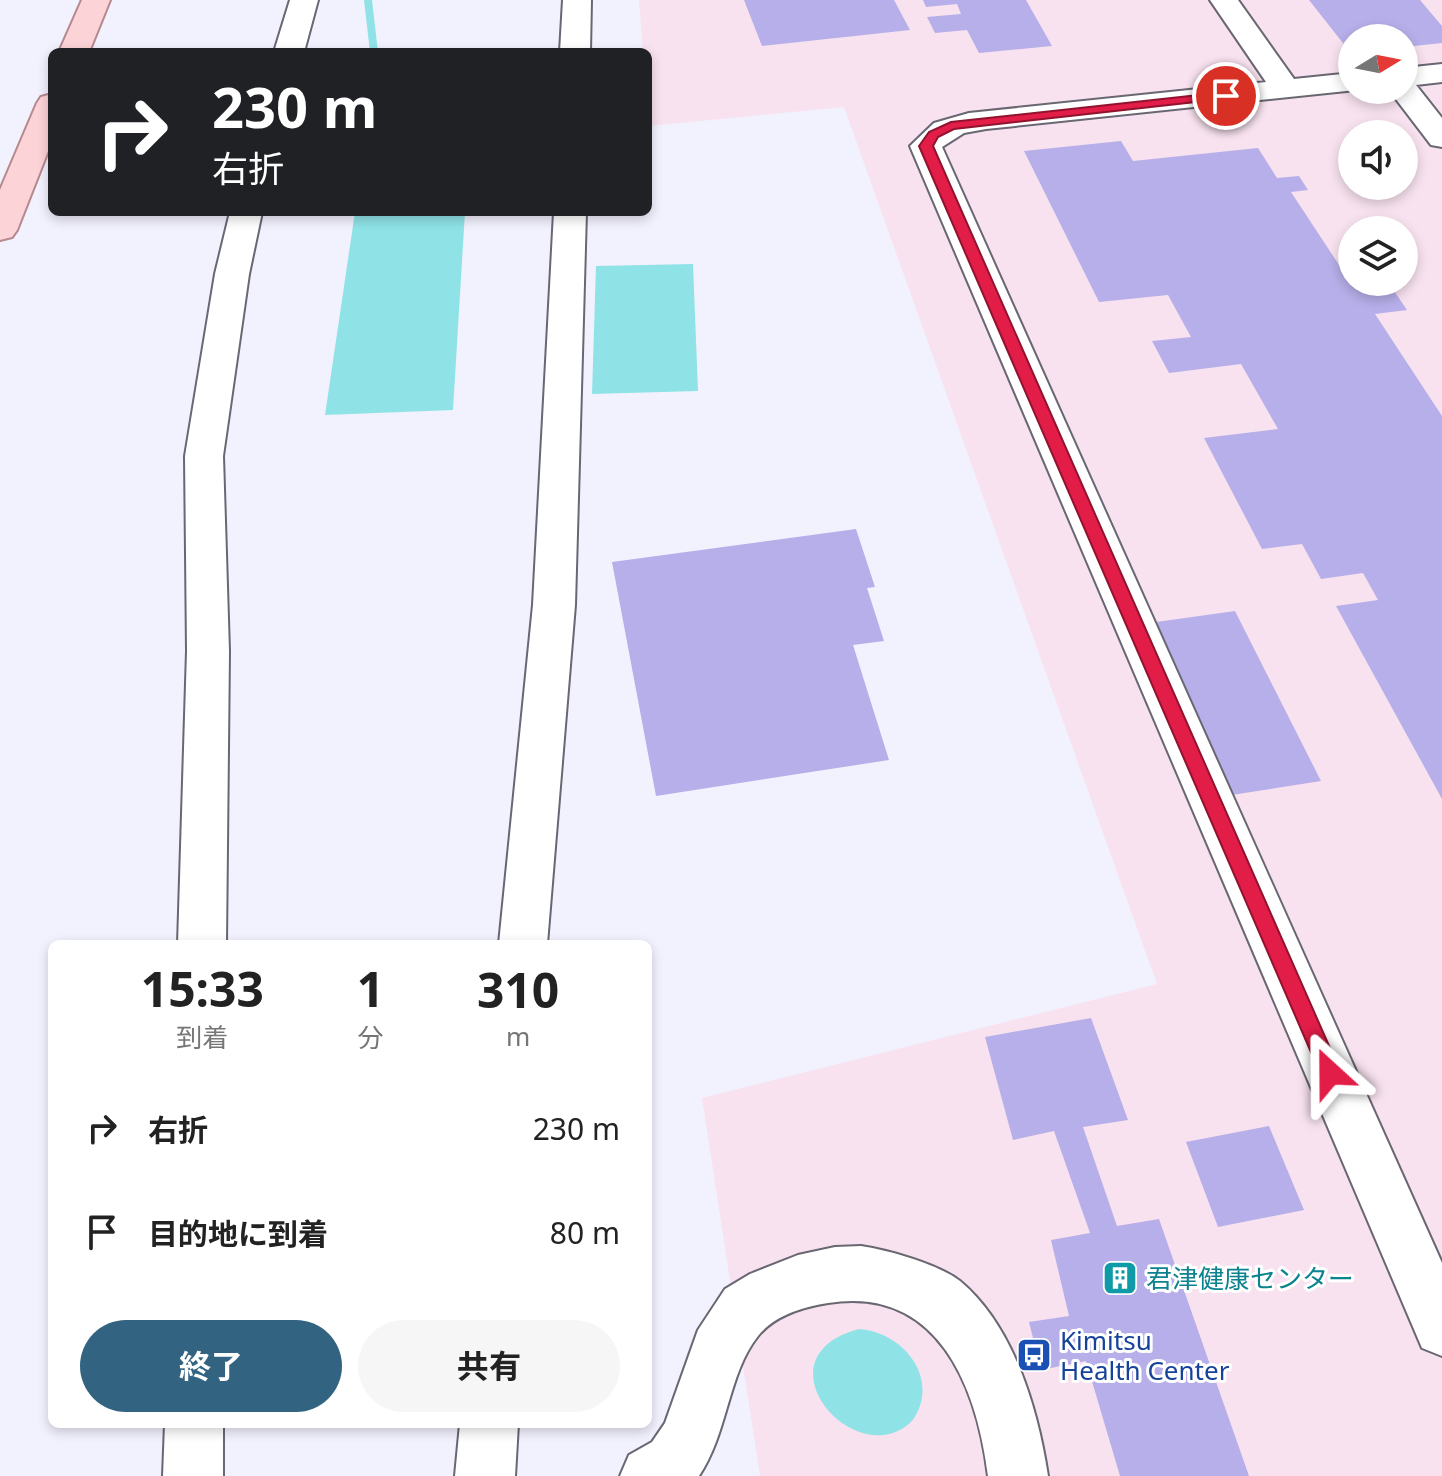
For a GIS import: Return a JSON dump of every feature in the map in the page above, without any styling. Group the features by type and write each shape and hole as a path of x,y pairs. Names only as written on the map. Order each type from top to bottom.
{"main road":[{"path":"76,48 96,0"},
{"path":"0,230 48,113"}],"street":[{"path":"290,48 304,0"},
{"path":"575,48 577,0"},
{"path":"1224,0 1286,89"},
{"path":"1418,76 1442,73"},
{"path":"1338,83 951,126 934,135 926,146 1442,1328"},
{"path":"1415,104 1442,138"},
{"path":"202,940 208,651 204,456 232,274 245,216"},
{"path":"523,940 554,605 570,216"},
{"path":"650,1476 674,1462 693,1433 714,1355 739,1315 780,1288 831,1273 881,1274 939,1300 973,1341 997,1393 1020,1466"},
{"path":"193,1476 194,1428"},
{"path":"485,1476 489,1428"}],"shaded area":[{"path":"639,0 1442,0 1442,1476 760,1476 702,1098 1157,984 844,107 652,126 652,48 643,48"}],"water":[{"path":"354,216 465,216 453,410 325,415"},
{"path":"693,264 698,391 592,394 596,266"},
{"path":"859,1329 875,1332 903,1348 920,1374 923,1389 912,1421 889,1434 865,1434 843,1423 825,1406 814,1385 815,1363 829,1343"}],"building":[{"path":"744,0 894,0 910,30 762,46"},
{"path":"923,0 1026,0 1052,46 979,53 967,30 935,33 927,17 961,14 957,4 926,7"},
{"path":"1309,0 1420,0 1442,26 1442,43 1418,46 1418,24 1338,24 1338,37"},
{"path":"1121,141 1133,161 1258,148 1277,178 1299,176 1308,190 1291,192 1338,263 1338,296 1398,296 1407,310 1375,314 1442,416 1442,799 1336,606 1378,600 1363,573 1321,579 1302,544 1262,549 1204,438 1278,429 1241,364 1169,373 1152,341 1191,337 1168,295 1099,302 1024,151"},
{"path":"856,529 875,587 867,588 884,641 853,645 889,760 656,796 612,562"},
{"path":"1235,611 1321,781 1219,797 1142,624"},
{"name":"君津健康センター","path":"1091,1018 1128,1120 1083,1127 1117,1226 1159,1219 1249,1476 1120,1476 1086,1361 1041,1370 1029,1322 1069,1316 1051,1240 1090,1233 1054,1131 1013,1140 985,1037"},
{"path":"1269,1126 1304,1210 1218,1227 1186,1142"}],"waterway":[{"path":"368,0 374,48"}],"place":[{"name":"君津健康センター","path":"1120,1278"},
{"name":"Kimitsu Health Center","path":"1034,1355"}],"route":[{"path":"1226,96 986,120 951,126 934,135 926,146 1330,1073"}]}
